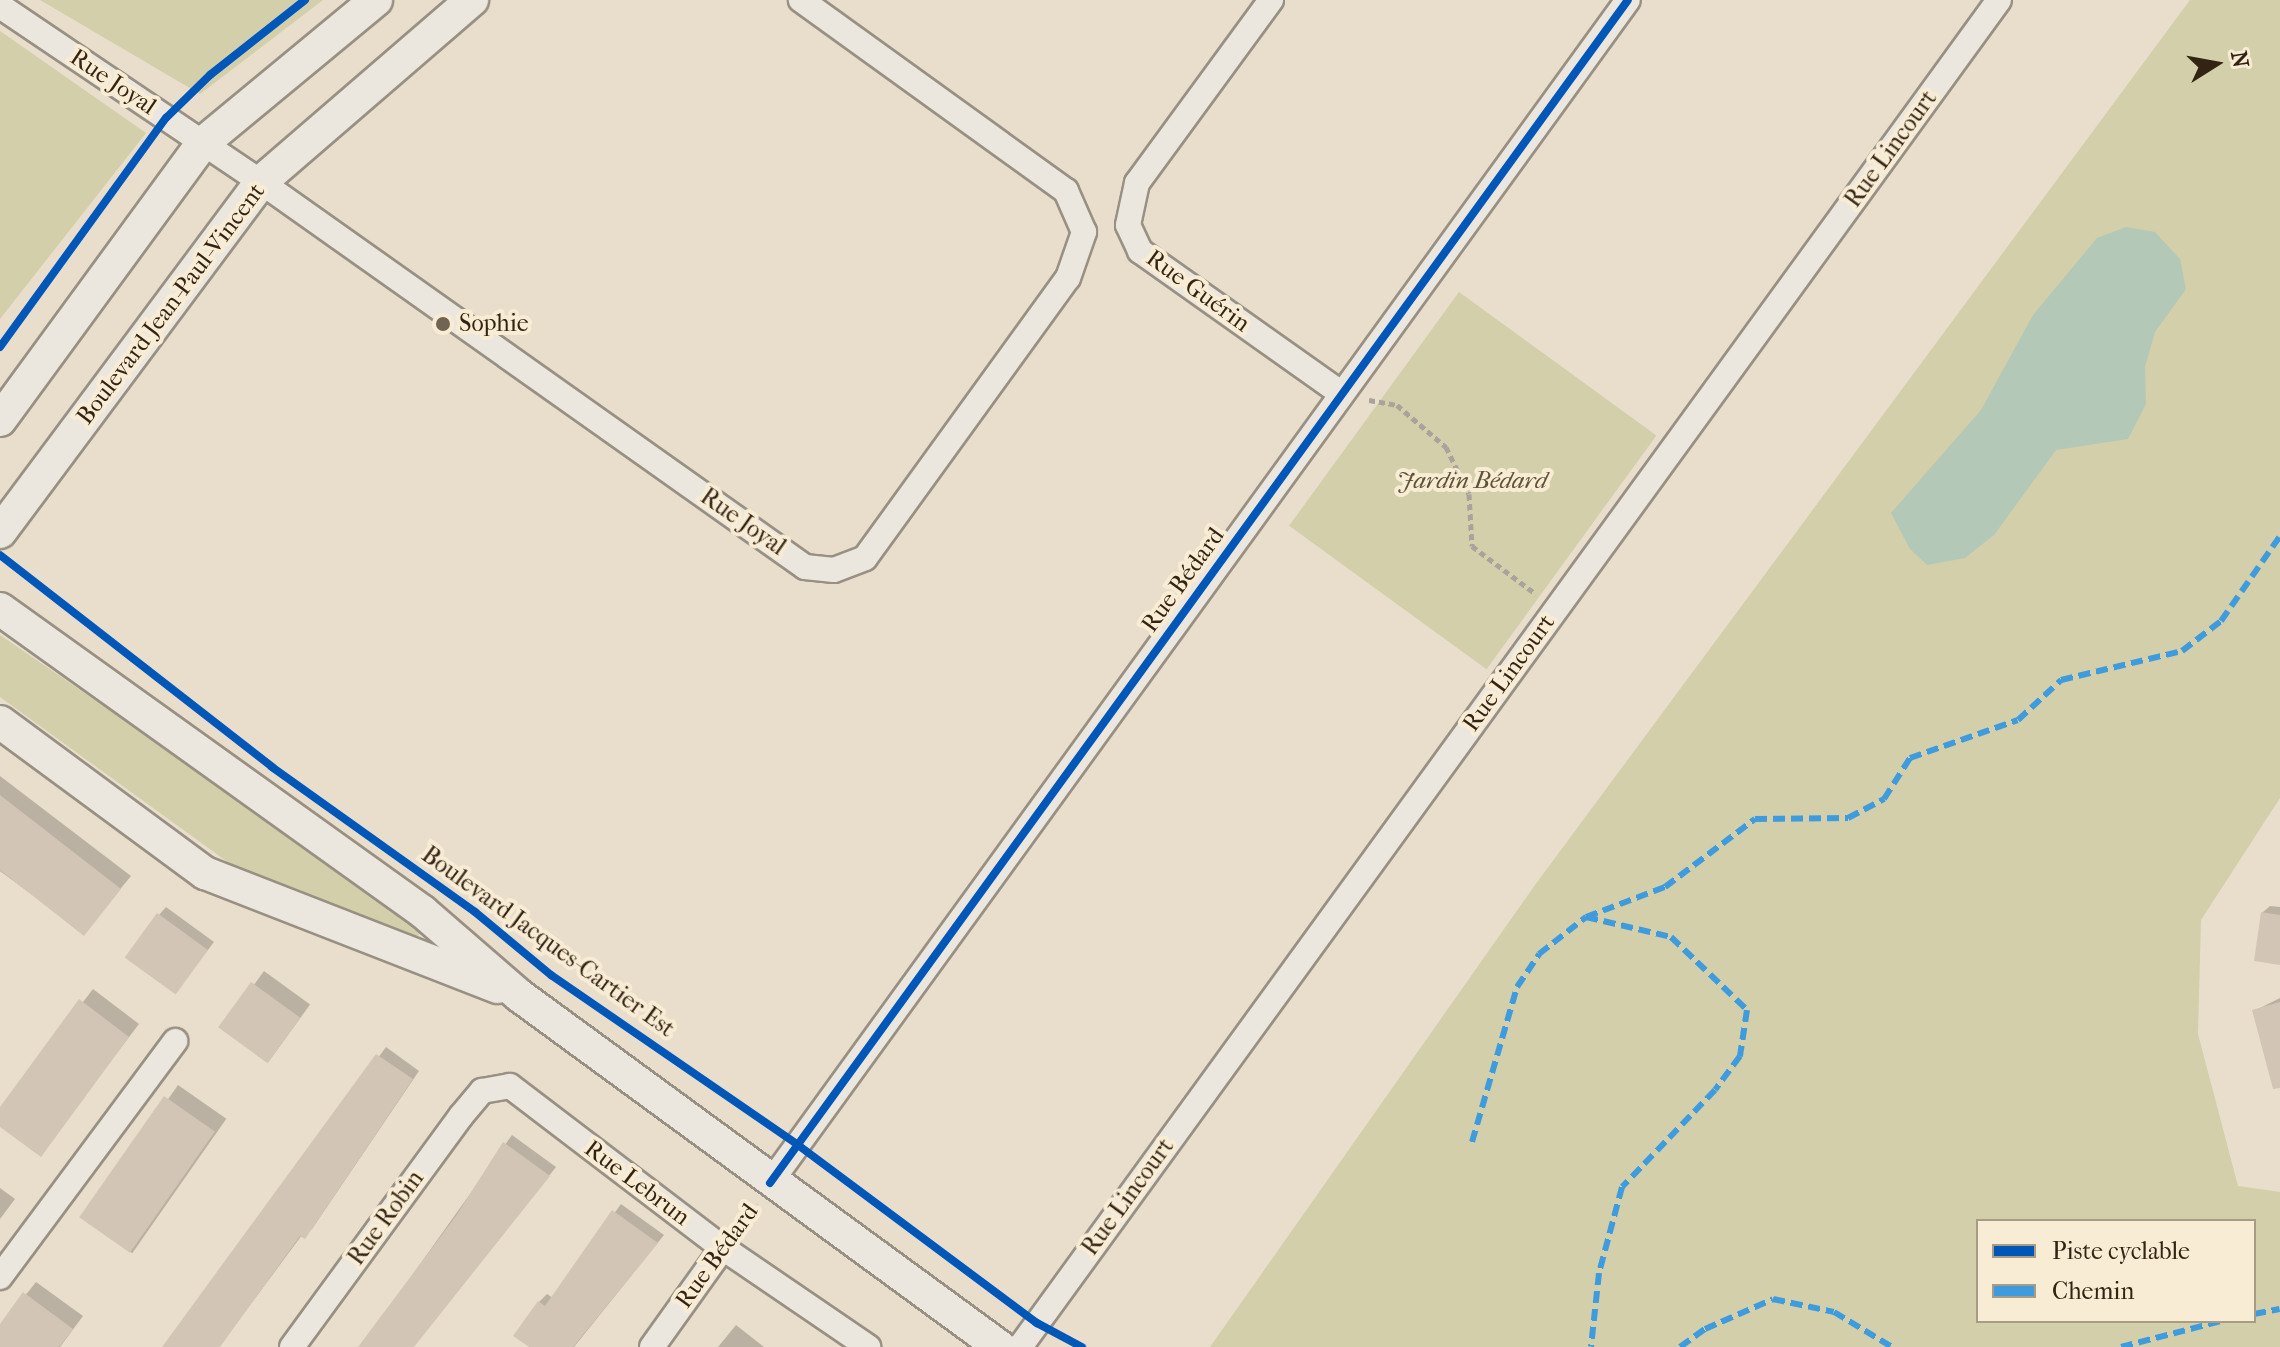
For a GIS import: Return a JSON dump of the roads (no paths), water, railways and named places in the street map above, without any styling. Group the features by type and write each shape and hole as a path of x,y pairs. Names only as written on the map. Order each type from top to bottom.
{"main road":[{"path":"0,420 202,144 376,0"},
{"name":"Boulevard Jean-Paul-Vincent","path":"0,532 261,182 472,0"},
{"name":"Boulevard Jacques-Cartier Est","path":"0,609 423,912 520,996 770,1183 1000,1347"},
{"name":"Boulevard Jacques-Cartier Est","path":"0,722 205,873 520,996"}],"street":[{"name":"Rue Joyal","path":"0,6 261,182 805,567 834,570 865,558 1068,278 1084,232 1066,191 801,0"},
{"name":"Rue Guérin","path":"1271,0 1137,183 1128,225 1140,251 1342,394"},
{"name":"Rue Bédard","path":"770,1183 1628,0"},
{"name":"Rue Lincourt","path":"1020,1347 1999,0"},
{"path":"0,1277 175,1041"},
{"name":"Rue Lebrun","path":"482,1091 510,1086 723,1248 868,1347"},
{"name":"Rue Robin","path":"292,1347 482,1091"},
{"name":"Rue Bédard","path":"652,1347 723,1248"}],"place":[{"name":"Sophie","path":"443,324"}],"park label":[{"name":"Jardin Bédard","path":"1472,481"}]}
